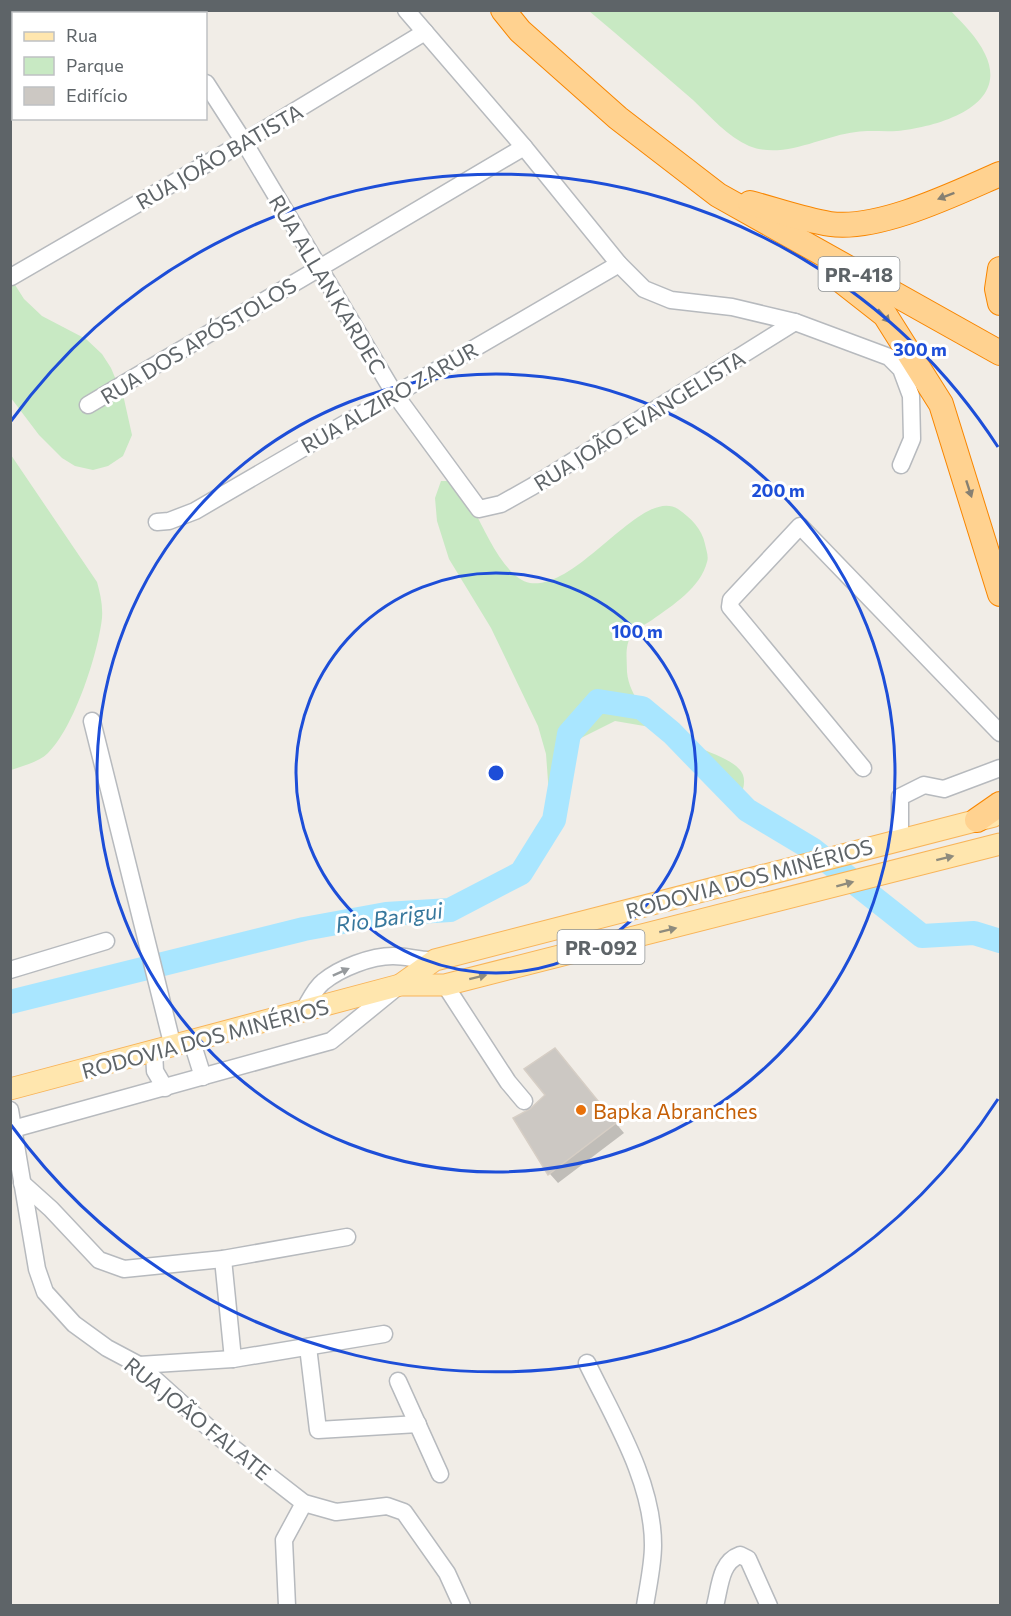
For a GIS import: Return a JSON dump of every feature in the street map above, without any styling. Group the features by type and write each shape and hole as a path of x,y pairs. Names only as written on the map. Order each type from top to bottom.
{"highway":[{"name":"PR-418","path":"503,10 520,31 618,118 718,195 1000,353"},
{"path":"718,195 832,224 875,221 922,206 1000,174"},
{"path":"718,195 850,286 885,315 941,404 1000,594"},
{"path":"1000,269 997,289 1000,303"},
{"path":"989,817 1000,804"}],"main road":[{"name":"RODOVIA DOS MINÉRIOS","path":"400,985 435,960 989,817"},
{"name":"RODOVIA DOS MINÉRIOS","path":"10,1089 302,1013 400,985 445,985 1000,844"}],"street":[{"path":"406,10 524,147 619,264 645,289 671,300 732,307 795,322 889,357 901,369 911,396 912,439 901,465"},
{"name":"RUA JOÃO BATISTA","path":"11,277 244,142 425,32"},
{"name":"RUA ALLAN KARDEC","path":"207,85 244,142 394,393 479,509"},
{"name":"RUA DOS APÓSTOLOS","path":"88,405 524,147"},
{"name":"RUA ALZIRO ZARUR","path":"157,522 169,521 195,511 619,264"},
{"name":"RUA JOÃO EVANGELISTA","path":"479,509 501,504 533,486 795,322"},
{"path":"863,768 730,607 731,600 800,526 1000,733"},
{"path":"92,721 173,1047 203,1077"},
{"path":"900,839 900,797 924,785 944,789 1000,768"},
{"path":"10,970 105,941"},
{"path":"302,1013 321,983 336,973 373,959 390,956 417,961 435,960"},
{"path":"13,1129 331,1041 400,985"},
{"path":"445,985 503,1074 524,1101"},
{"path":"165,1088 155,1071 173,1047"},
{"name":"RUA JOÃO FALATE","path":"10,1110 37,1269 45,1292 74,1324 90,1337 139,1365 219,1437 304,1503 336,1512 387,1506 404,1512 447,1573 462,1605"},
{"path":"22,1182 62,1219 99,1260 109,1265 138,1269 223,1259 347,1237"},
{"path":"223,1259 232,1359"},
{"path":"139,1365 232,1359 384,1334"},
{"path":"308,1347 318,1430 418,1424"},
{"path":"587,1363 635,1466 645,1495 653,1547 645,1605"},
{"path":"398,1381 440,1474"},
{"path":"287,1605 284,1540 304,1503"},
{"path":"716,1605 725,1566 731,1558 740,1555 748,1559 769,1605"}],"green space":[{"path":"589,11 951,11 974,36 985,54 990,72 988,88 979,101 965,111 931,125 897,131 856,132 789,149 762,150 741,142 727,132"},
{"path":"10,277 24,299 42,316 86,339 102,354 111,368 124,399 132,435 123,456 108,466 93,470 75,466 62,458 39,435 11,398"},
{"path":"11,455 97,582 102,613 96,651 83,690 67,726 48,753 40,759 11,770"},
{"path":"441,481 451,481 465,495 502,560 520,579 530,583 549,581 569,571 628,524 647,512 663,506 678,509 695,524 704,539 707,553 708,560 704,571 685,595 633,633 627,647 627,672 636,698 657,728 680,741 719,756 738,768 743,775 744,784 742,793 733,808 656,728 615,721 573,742 556,829 552,835 546,754 538,726 491,628 449,559 437,521 435,498"}],"building":[{"name":"Bapka Abranches","path":"555,1048 616,1123 548,1175 513,1118 530,1109 545,1095 524,1069"}],"waterway":[{"name":"Rio Barigui","path":"10,1002 304,929 386,914 450,910 521,873 554,820 569,734 598,701 642,708 672,733 747,810 812,849 922,936 974,933 1000,941"}],"place":[{"name":"Bapka Abranches","path":"581,1110"}]}
